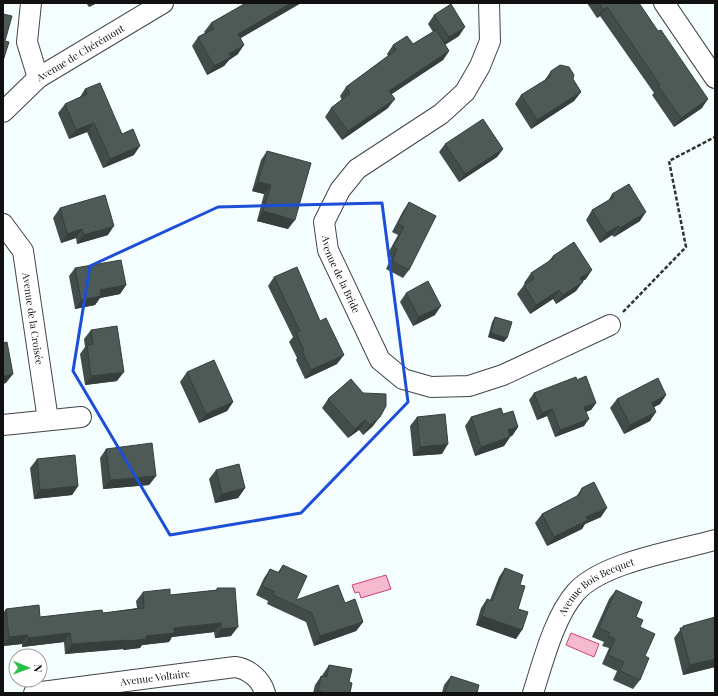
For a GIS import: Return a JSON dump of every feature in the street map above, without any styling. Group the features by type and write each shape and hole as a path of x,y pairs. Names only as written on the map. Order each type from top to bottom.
{"street":[{"path":"31,3 27,42 38,78"},
{"name":"Avenue de Chérémont","path":"3,112 38,78 164,3"},
{"name":"Avenue de la Bride","path":"489,3 490,41 480,66 465,92 441,114 357,169 340,190 324,222 328,250 380,360 403,379 431,387 469,386 503,375 610,326"},
{"path":"664,3 715,78"},
{"name":"Avenue de la Croisée","path":"3,224 23,251 48,420"},
{"path":"3,425 81,416"},
{"name":"Avenue Bois Becquet","path":"533,693 560,618 576,592 595,577 621,565 715,540"},
{"name":"Avenue Voltaire","path":"34,693 235,667 247,670 256,677 263,686 265,693"}],"path":[{"path":"610,326 686,247 669,161 715,137"}],"highlighted area":[{"path":"382,203 408,402 301,513 170,535 73,371 90,266 218,207"}],"shaded area":[{"path":"386,575 391,589 361,598 359,592 355,593 352,585"},
{"path":"571,633 599,644 594,657 566,645"}],"building":[{"path":"246,3 291,3 238,34 244,45 229,54 231,57 214,66 198,37 214,29 211,23"},
{"path":"599,3 639,3 658,31 661,30 708,99 681,118 658,86 660,85 607,7 603,10"},
{"path":"451,4 465,27 449,37 434,15"},
{"path":"3,14 12,16 5,41 9,42 3,61"},
{"path":"436,30 449,51 389,91 395,99 348,131 331,108 350,93 346,87 396,50 393,45 407,36 413,44"},
{"path":"560,65 569,67 574,75 573,79 581,92 537,120 521,95 550,77 551,71"},
{"path":"100,83 122,134 133,129 140,146 110,159 94,123 76,130 65,104 87,94 85,89"},
{"path":"483,119 503,149 465,174 445,144"},
{"path":"267,151 311,163 295,220 263,211 271,185 258,182"},
{"path":"629,184 646,212 620,228 619,226 606,233 592,210 614,197 612,194"},
{"path":"105,195 114,226 84,235 82,229 67,234 60,208"},
{"path":"409,202 436,216 409,270 392,261 397,249 393,247 404,227 398,224"},
{"path":"574,242 592,270 580,278 583,282 563,295 559,290 536,305 524,285 534,279 531,273 554,258 553,256"},
{"path":"121,260 126,285 100,290 101,296 81,300 75,268"},
{"path":"297,267 320,321 326,318 344,355 311,370 302,351 304,350 296,333 300,331 274,277"},
{"path":"428,281 441,306 419,317 406,293"},
{"path":"495,317 512,322 507,338 491,333"},
{"path":"117,326 124,372 91,376 87,345 93,344 91,330"},
{"path":"7,342 13,374 3,376 3,343"},
{"path":"214,360 233,402 206,414 187,372"},
{"path":"586,376 596,403 584,407 589,419 560,430 552,409 542,413 534,393 576,377 577,380"},
{"path":"658,378 666,395 652,403 656,412 630,425 617,399"},
{"path":"351,379 363,393 386,394 386,406 380,417 370,425 365,420 355,429 328,399"},
{"path":"501,408 503,414 513,411 518,427 508,430 510,437 481,447 471,417"},
{"path":"445,414 448,444 420,447 417,417"},
{"path":"152,443 156,476 110,480 106,449"},
{"path":"75,455 78,486 40,490 37,459"},
{"path":"239,464 245,488 222,494 216,470"},
{"path":"594,482 607,508 586,517 588,520 554,537 542,514 579,495 582,488"},
{"path":"283,565 307,576 296,600 338,585 345,603 355,599 363,622 320,636 312,613 273,595 275,592 262,586 270,569 279,573"},
{"path":"505,568 523,575 520,585 525,586 518,609 528,612 522,630 482,616 487,599 492,601"},
{"path":"217,588 235,588 238,627 221,629 221,623 174,628 175,633 146,636 146,639 72,644 70,633 28,638 28,635 9,637 6,609 39,605 40,617 102,610 103,613 144,608 143,592 170,589 170,595 218,590"},
{"path":"616,590 642,602 636,617 643,620 640,627 655,634 645,656 649,658 640,680 620,671 624,662 608,655 615,639 608,636 610,633 599,628"},
{"path":"715,617 715,659 690,665 680,628"},
{"path":"329,665 352,669 349,682 352,683 350,693 323,693 318,691 321,676 327,677"},
{"path":"451,676 479,685 477,693 445,693"}]}
